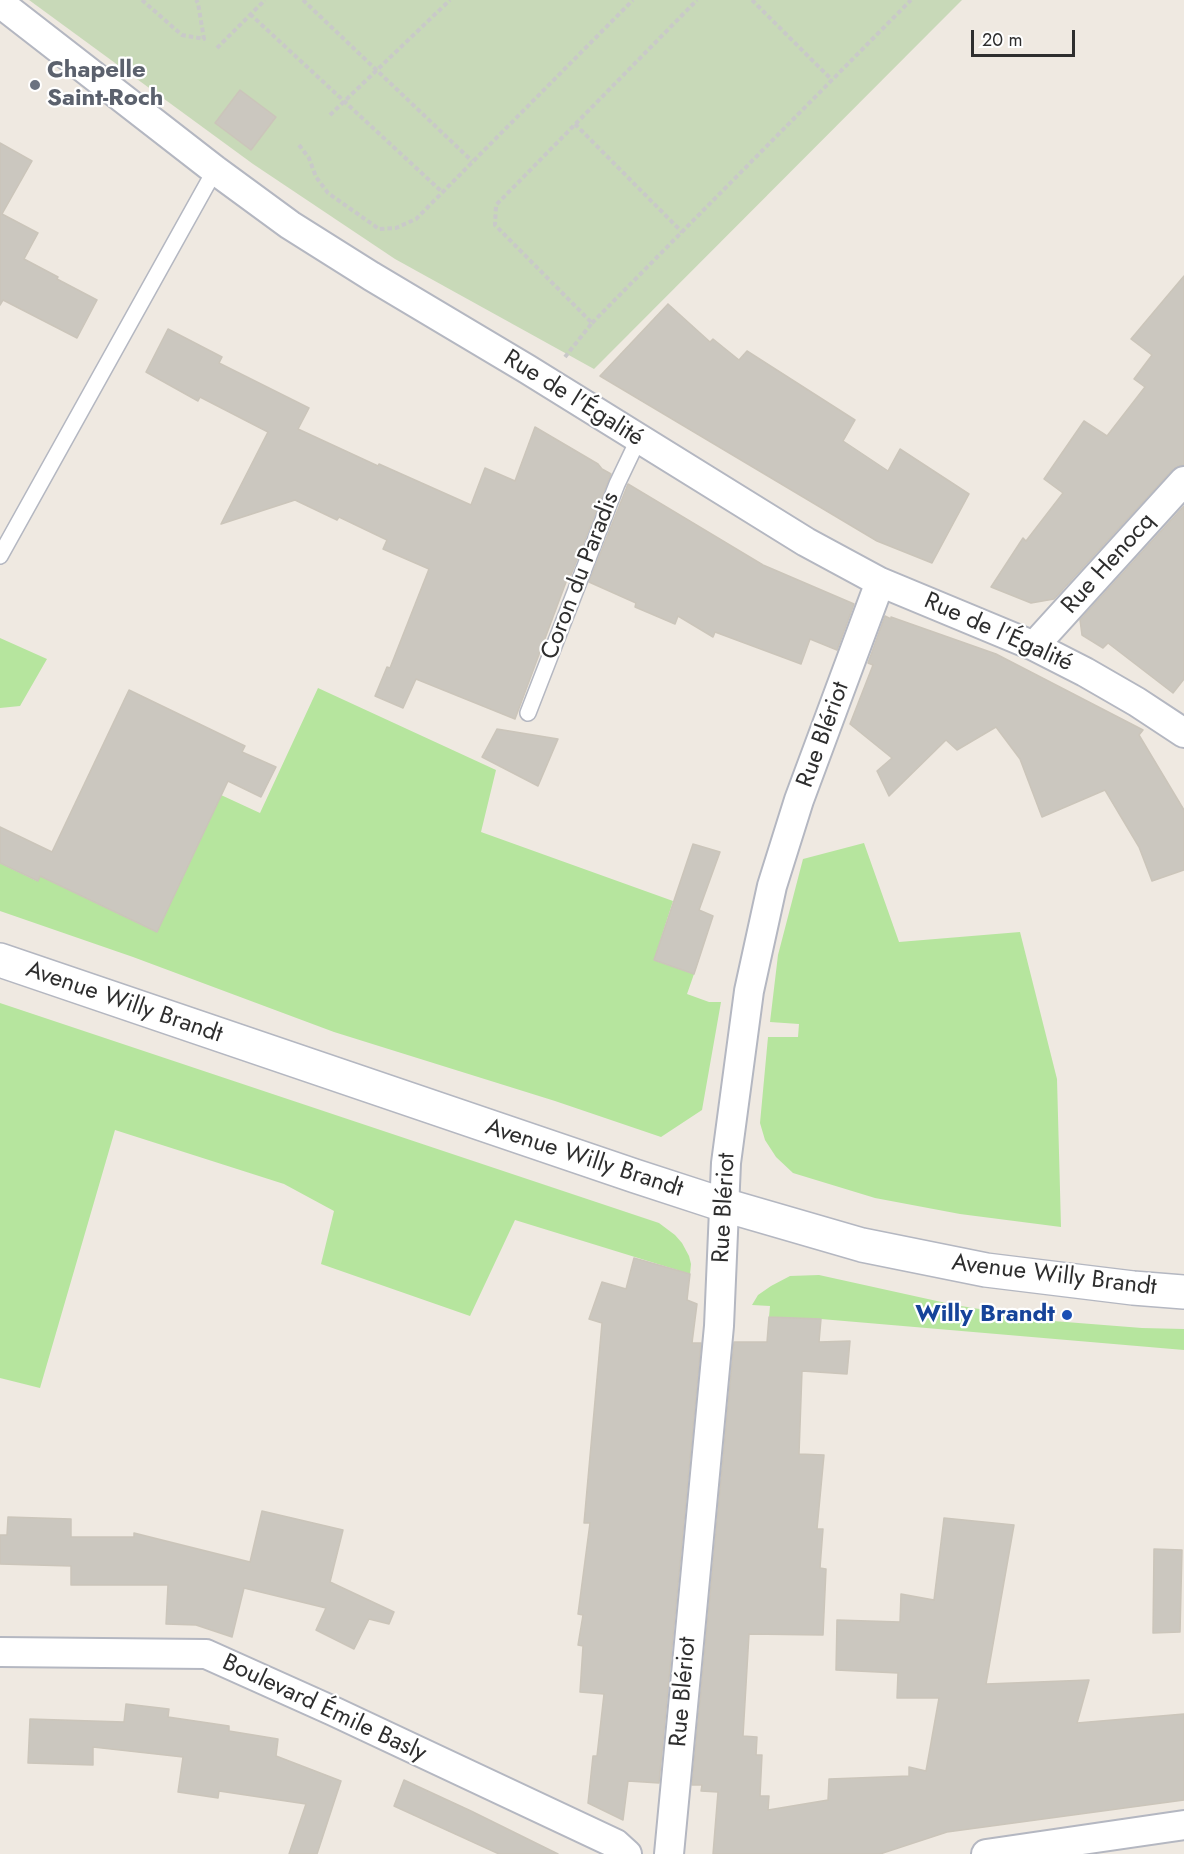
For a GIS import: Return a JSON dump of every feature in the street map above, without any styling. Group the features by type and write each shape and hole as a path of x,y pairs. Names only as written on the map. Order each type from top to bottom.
{"main road":[{"name":"Avenue Willy Brandt","path":"0,960 377,1090 724,1205 862,1245 986,1270 1184,1292"}],"street":[{"name":"Rue de l'Égalité","path":"0,3 215,170 317,243 550,383 638,440 806,542 880,582 1034,646 1137,702 1184,733"},
{"name":"Rue Henocq","path":"1034,646 1184,481"},
{"name":"Rue Blériot","path":"669,1854 719,1326 726,1162 749,991 772,886 799,800 880,582"},
{"name":"Boulevard Émile Basly","path":"0,1652 206,1654 616,1844 627,1854"},
{"path":"986,1854 1182,1827"}],"lane":[{"path":"0,556 215,170"},
{"name":"Coron du Paradis","path":"528,713 616,484 638,440"}],"path":[{"path":"142,0 182,35 204,39 197,1"},
{"path":"217,48 265,0"},
{"path":"303,0 472,161"},
{"path":"330,115 450,0"},
{"path":"299,145 309,158 316,177 328,193 379,229 396,228 416,219 441,191 633,0"},
{"path":"592,323 495,225 496,205 697,0"},
{"path":"752,0 832,80"},
{"path":"566,354 592,323 911,0"},
{"path":"250,14 441,191"},
{"path":"575,124 682,232"}],"green space":[{"path":"29,0 962,0 594,369 395,259 253,164"},
{"path":"0,638 47,659 20,706 0,708"},
{"path":"318,688 496,770 481,832 673,901 654,960 694,974 687,994 709,1002 721,1002 702,1110 661,1137 555,1101 334,1032 133,957 0,911 0,863 37,881 40,876 157,931 221,795 260,813"},
{"path":"864,843 899,942 1020,932 1057,1079 1061,1227 960,1214 875,1198 793,1173 776,1157 765,1140 760,1123 768,1037 798,1037 799,1024 770,1022 778,955 803,859"},
{"path":"0,1003 659,1223 682,1243 689,1256 690,1274 515,1220 470,1316 321,1264 334,1211 284,1184 115,1130 40,1388 0,1378"},
{"path":"819,1275 955,1305 1053,1321 1184,1329 1184,1350 821,1319 769,1317 770,1306 752,1305 758,1295 790,1276"}],"building":[{"path":"240,90 276,117 251,150 215,123"},
{"path":"0,143 32,161 2,214 38,233 24,259 97,300 77,338 3,300 0,305"},
{"path":"1184,276 1184,465 1172,470 1054,599 1031,603 991,587 1023,538 1026,541 1063,493 1044,479 1084,421 1107,436 1145,387 1134,379 1152,355 1131,339"},
{"path":"668,304 710,342 713,339 739,360 747,351 855,420 843,441 888,471 900,449 969,494 932,563 877,541 600,376"},
{"path":"168,329 222,357 219,363 309,408 298,429 471,505 485,468 515,481 535,427 611,474 571,575 569,574 515,719 416,679 403,708 375,696 387,667 390,668 429,569 383,549 387,540 339,517 337,520 295,500 221,524 268,432 200,397 198,401 146,372"},
{"path":"628,484 763,565 854,604 837,650 810,639 801,664 715,632 713,637 678,616 675,624 635,607 636,603 589,582"},
{"path":"1184,506 1184,679 1173,693 1108,643 1103,648 1082,635 1080,620"},
{"path":"885,616 996,654 1143,730 1139,735 1184,810 1184,870 1152,881 1139,847 1105,790 1042,817 1020,759 996,727 957,750 946,740 889,796 877,771 892,758 850,724 873,665 868,663"},
{"path":"129,690 245,746 242,752 276,767 261,797 228,781 157,932 40,876 38,881 0,863 0,827 52,852"},
{"path":"497,729 558,739 538,786 482,757"},
{"path":"693,844 720,852 699,910 713,916 694,974 654,960"},
{"path":"634,1258 690,1274 687,1300 697,1304 692,1343 701,1343 659,1783 628,1781 623,1820 588,1803 593,1756 597,1756 604,1694 580,1692 583,1646 578,1645 583,1615 578,1614 590,1523 584,1523 602,1323 589,1319 602,1282 626,1289"},
{"path":"769,1317 821,1319 819,1342 850,1341 847,1374 802,1371 799,1454 824,1455 817,1529 823,1529 820,1568 826,1569 823,1635 749,1634 743,1736 757,1737 756,1755 762,1755 760,1796 769,1796 768,1810 828,1800 829,1779 909,1776 909,1767 926,1771 939,1698 897,1698 898,1673 836,1670 837,1620 900,1622 901,1594 934,1600 944,1518 1014,1525 986,1684 1089,1680 1077,1723 1184,1714 1184,1800 947,1832 880,1854 713,1854 718,1792 701,1791 702,1785 692,1785 734,1342 767,1342"},
{"path":"262,1511 343,1530 330,1582 394,1612 389,1624 369,1619 354,1649 316,1630 326,1608 244,1588 232,1637 196,1625 166,1624 168,1585 71,1585 71,1566 0,1564 0,1535 7,1535 8,1517 71,1519 71,1537 134,1537 134,1533 250,1562"},
{"path":"1154,1549 1182,1550 1180,1632 1153,1633"},
{"path":"126,1704 169,1709 168,1717 229,1726 229,1731 278,1739 276,1756 341,1781 317,1854 289,1854 306,1804 219,1791 218,1798 178,1792 183,1757 93,1747 93,1765 28,1763 30,1719 124,1722"},
{"path":"404,1780 558,1854 499,1854 394,1806"}],"place":[{"name":"Chapelle Saint-Roch","path":"35,85"},
{"name":"Willy Brandt","path":"1067,1315"}]}
